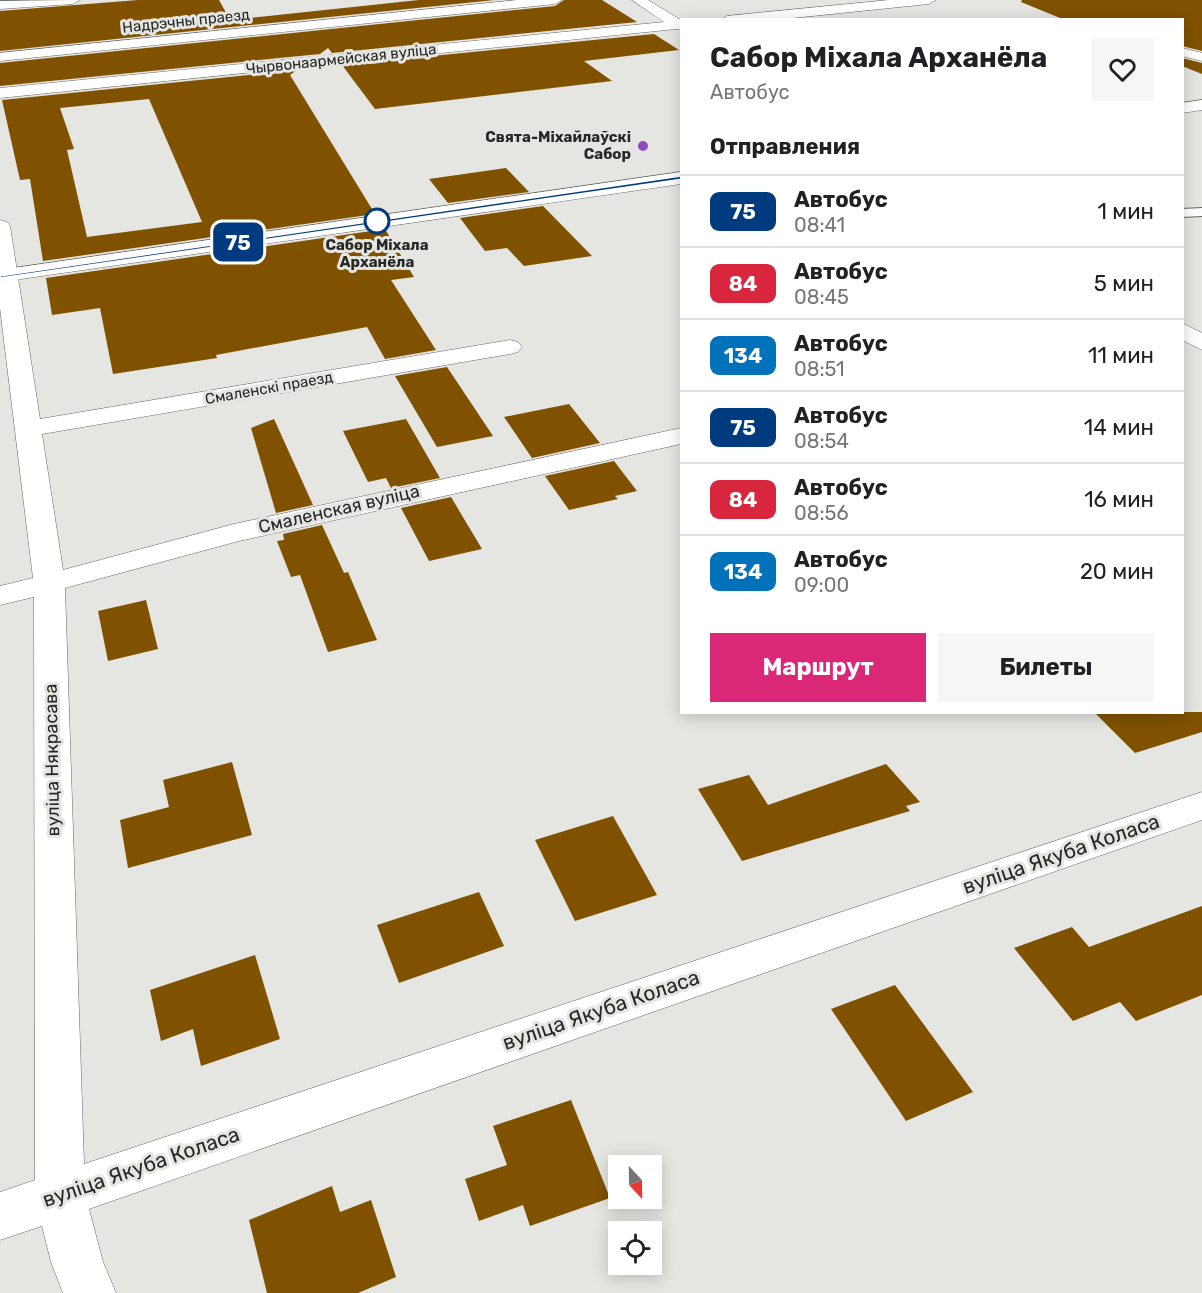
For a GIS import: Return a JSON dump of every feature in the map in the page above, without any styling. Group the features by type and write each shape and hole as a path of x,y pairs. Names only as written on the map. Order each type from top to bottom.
{"street":[{"path":"0,5 73,0"},
{"name":"Надрэчны праезд","path":"0,57 555,0"},
{"path":"639,0 680,25"},
{"path":"747,18 929,0"},
{"name":"Чырвонаармейская вуліца","path":"0,93 680,25"},
{"path":"1184,52 1202,57"},
{"path":"1184,108 1202,105"},
{"path":"3,276 680,178"},
{"name":"вуліца Някрасава","path":"0,226 3,276 28,429 49,582 60,1194 77,1262 89,1293"},
{"name":"Смаленскі праезд","path":"28,429 510,347"},
{"name":"Смаленская вуліца","path":"0,596 234,533 680,436"},
{"name":"вуліца Якуба Коласа","path":"0,1216 1202,806"}],"lane":[{"path":"1184,213 1202,212"}],"building":[{"path":"138,0 219,0 229,18 239,19 419,0 495,0 0,51 0,11"},
{"path":"564,0 602,0 637,22 332,53 328,48 320,54 0,86 0,63 555,6"},
{"path":"1022,0 1202,0 1202,51 1184,46 1184,18 1060,18 1021,2"},
{"path":"654,34 679,50 584,61 612,81 375,109 342,65"},
{"path":"1184,58 1202,63 1202,74 1184,67"},
{"path":"297,70 290,75 375,214 43,261 30,179 20,180 2,100","holes":["149,99 202,222 87,237 67,150 74,149 60,108"]},
{"path":"506,168 529,192 448,203 429,179"},
{"path":"543,206 592,256 524,266 507,248 485,251 460,218"},
{"path":"385,229 414,277 391,280 436,350 385,359 367,327 216,355 217,358 113,374 100,308 52,315 46,278"},
{"path":"447,367 493,436 437,447 395,376"},
{"path":"569,404 600,443 532,458 504,417"},
{"path":"274,419 313,505 276,513 251,428"},
{"path":"406,419 440,478 391,488 386,478 368,482 343,431"},
{"path":"614,461 637,491 615,496 618,499 569,510 545,476"},
{"path":"451,497 482,549 429,561 401,508"},
{"path":"322,525 344,573 348,572 377,640 328,652 300,575 291,577 277,541 284,540 283,534"},
{"path":"146,600 158,649 108,661 98,611"},
{"path":"1202,712 1202,732 1135,753 1096,714"},
{"path":"232,762 252,835 128,868 120,820 169,807 163,780"},
{"path":"886,764 920,802 906,806 910,811 742,861 698,789 749,775 768,805"},
{"path":"613,816 657,895 575,921 535,840"},
{"path":"479,892 504,946 399,983 377,925"},
{"path":"1202,906 1202,995 1136,1021 1120,1002 1073,1021 1014,948 1072,927 1089,947"},
{"path":"255,955 280,1039 201,1066 193,1029 161,1041 150,990"},
{"path":"895,985 973,1092 906,1121 831,1009"},
{"path":"571,1100 608,1193 608,1199 530,1226 523,1205 479,1221 465,1179 507,1165 493,1126"},
{"path":"332,1186 340,1212 371,1200 396,1277 358,1293 267,1293 249,1220"}],"bus line":[{"name":"75","path":"0,276 680,178"}],"place":[{"name":"Свята-Міхайлаўскі Сабор","path":"643,146"},
{"name":"Сабор Міхала Арханёла","path":"377,221"}]}
